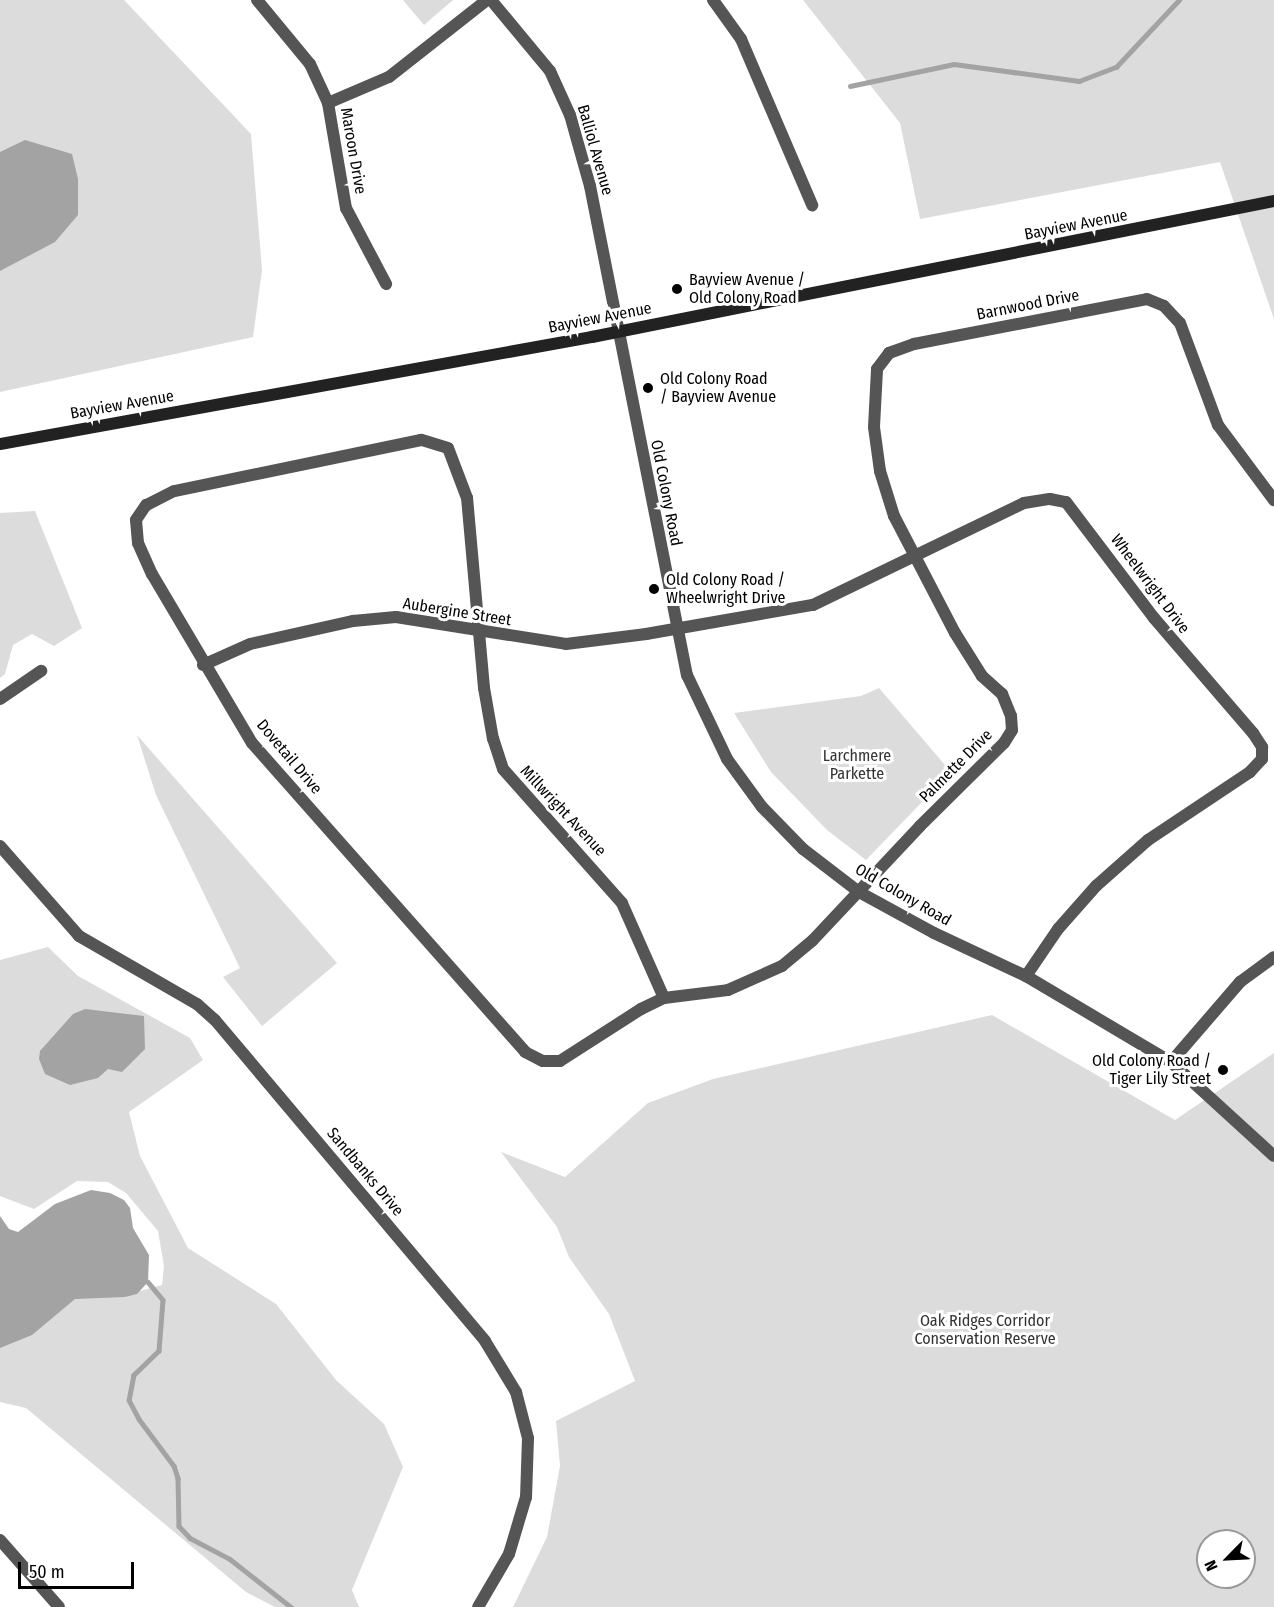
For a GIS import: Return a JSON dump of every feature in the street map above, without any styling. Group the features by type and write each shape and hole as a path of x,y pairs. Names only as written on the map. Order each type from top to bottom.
{"main road":[{"name":"Bayview Avenue","path":"0,444 619,332 1274,201"}],"street":[{"name":"Maroon Drive","path":"257,0 310,64 328,103 346,208 386,284"},
{"path":"328,103 389,77 489,0"},
{"name":"Balliol Avenue","path":"489,0 550,71 570,115 590,186 619,332"},
{"path":"713,0 741,39 812,205"},
{"name":"Barnwood Drive","path":"915,557 894,516 877,449 877,369 890,353 914,344 1147,299 1164,306 1180,323 1218,424 1274,500"},
{"name":"Old Colony Road","path":"619,332 675,630 687,675 727,759 762,807 803,849 859,892 934,933 1026,976 1171,1062 1274,1156"},
{"name":"Dovetail Drive","path":"481,631 467,498 448,448 421,440 174,491 146,505 136,520 138,543 203,665 252,743 525,1052 543,1061 560,1061 641,1009 664,998 728,990 782,966 859,892"},
{"name":"Wheelwright Drive","path":"675,630 813,605 1024,503 1050,499 1066,502 1154,618 1262,747 1262,759 1251,772 1148,840 1096,886 1058,929 1026,976"},
{"name":"Palmette Drive","path":"859,892 1004,744 1012,730 1011,716 1002,694 982,676 955,633 915,557"},
{"name":"Aubergine Street","path":"203,665 250,644 353,621 396,617 566,644 675,630"},
{"name":"Millwright Avenue","path":"481,631 484,688 493,739 503,769 622,903 664,998"},
{"path":"0,699 41,671"},
{"name":"Sandbanks Drive","path":"0,846 79,936 197,1004 215,1020 485,1341 516,1392 528,1438 526,1497 509,1554 478,1607"},
{"path":"1171,1062 1240,982 1274,957"},
{"path":"0,1540 59,1607"}],"green space":[{"path":"0,0 124,0 251,134 262,270 253,337 0,392"},
{"path":"403,0 453,0 424,25"},
{"path":"803,0 1274,0 1274,319 1220,162 920,219 900,123"},
{"path":"35,511 82,628 54,646 32,634 13,645 5,674 0,678 0,513"},
{"name":"Larchmere Parkette","path":"879,688 951,772 866,860 827,830 771,772 734,713 861,696"},
{"path":"137,735 337,963 262,1026 223,977 240,968 156,795"},
{"path":"48,947 78,976 190,1038 203,1060 129,1112 140,1156 188,1248 276,1304 336,1380 384,1424 403,1467 352,1590 359,1607 275,1607 246,1592 26,1408 0,1402 0,1343 59,1299 136,1292 162,1285 164,1266 158,1231 126,1193 108,1182 77,1181 34,1209 0,1196 0,960"},
{"name":"Oak Ridges Corridor Conservation Reserve","path":"992,1015 1175,1120 1274,1053 1274,1607 513,1607 547,1537 560,1466 556,1421 635,1381 609,1314 569,1257 557,1227 501,1152 565,1177 648,1103 713,1079"}],"shaded area":[{"path":"25,140 72,154 78,179 78,215 55,242 0,271 0,152"},
{"path":"85,1009 144,1016 145,1049 122,1072 108,1069 98,1078 70,1085 45,1074 39,1059 40,1051 73,1014"},
{"path":"91,1190 110,1193 124,1200 130,1208 133,1228 149,1255 148,1282 137,1294 125,1297 75,1299 32,1335 0,1348 0,1216 9,1229 18,1232 55,1204"}],"waterway":[{"path":"850,86 954,64 1079,81 1116,67 1179,0"},
{"path":"148,1282 163,1300 159,1351 134,1375 129,1400 139,1419 174,1466 178,1478 179,1526 190,1538 230,1559 291,1607"}],"place":[{"name":"Bayview Avenue / Old Colony Road","path":"677,289"},
{"name":"Old Colony Road / Bayview Avenue","path":"648,388"},
{"name":"Old Colony Road / Wheelwright Drive","path":"654,589"},
{"name":"Old Colony Road / Tiger Lily Street","path":"1223,1070"}]}
